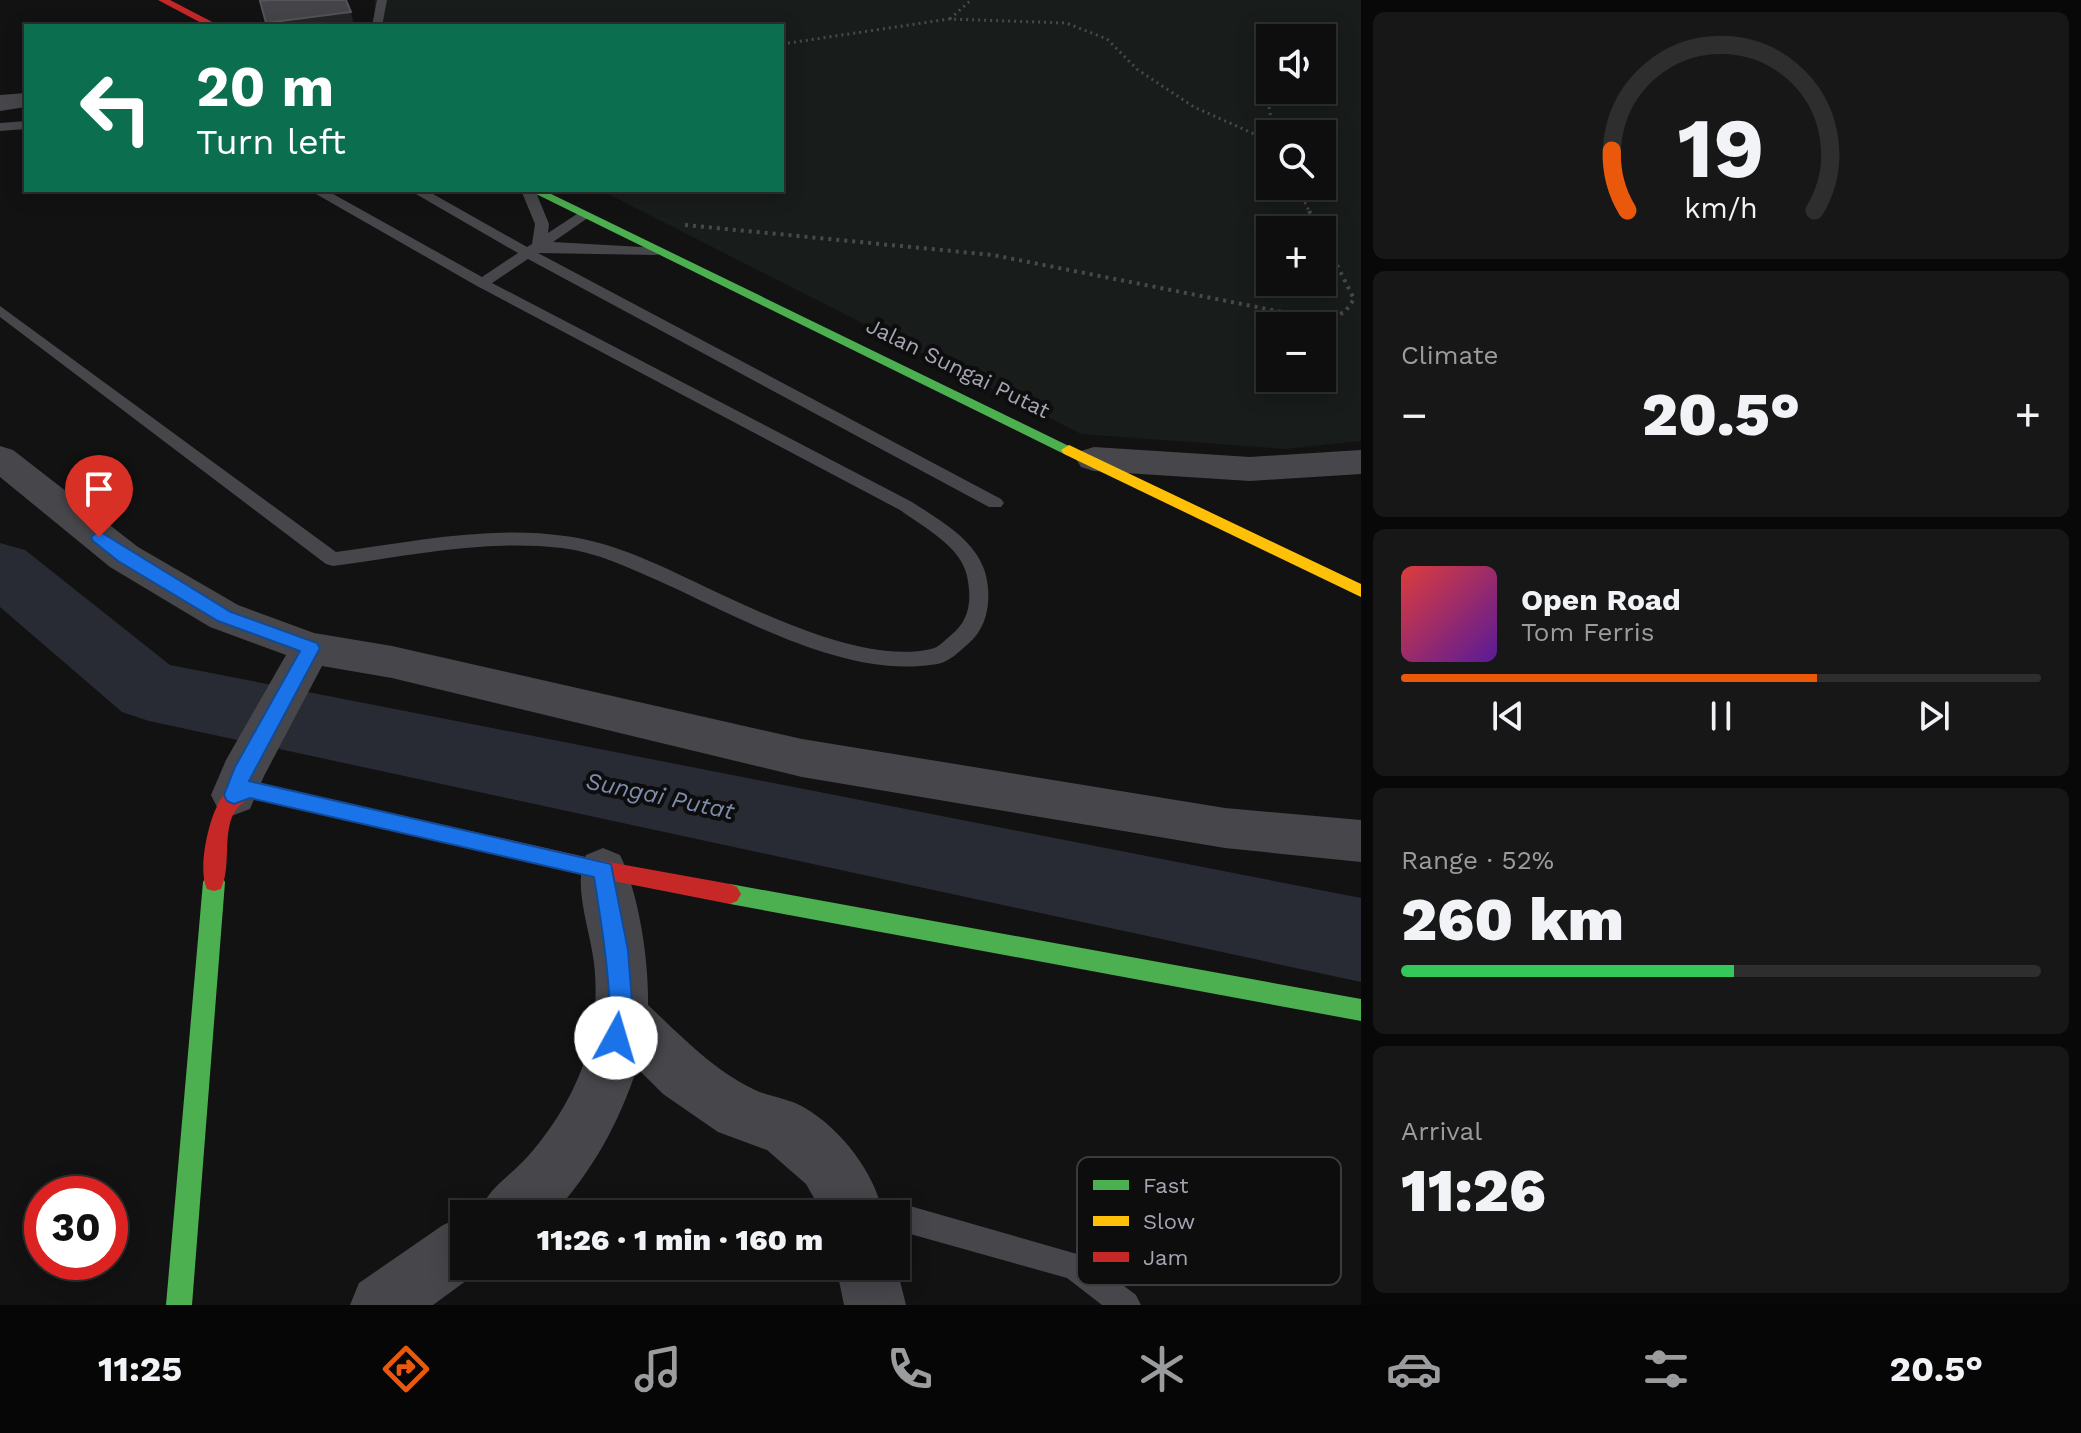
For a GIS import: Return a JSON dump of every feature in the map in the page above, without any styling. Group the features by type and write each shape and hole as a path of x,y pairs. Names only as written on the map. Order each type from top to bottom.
{"main road":[{"path":"163,0 211,24"},
{"name":"Jalan Sungai Putat","path":"535,192 1094,459 1361,591"},
{"path":"179,1305 214,861 219,824 238,784 603,870 1361,1010"}],"street":[{"path":"0,103 24,100"},
{"path":"0,458 124,557 305,660 392,662 802,758 1225,828 1361,841"},
{"path":"1094,459 1250,469 1361,462"},
{"path":"238,784 305,660"},
{"path":"522,1200 557,1165 588,1120 611,1062 621,1015 617,950 603,870"},
{"path":"621,1015 682,1075 738,1112 785,1128 860,1200"},
{"path":"381,1305 450,1256"},
{"path":"869,1280 875,1305"}],"lane":[{"path":"377,24 382,0"},
{"path":"0,127 24,125"},
{"path":"0,310 333,559 472,543 537,540 593,547 660,572 816,643 877,659 918,662 959,646 980,612 976,573 951,538 906,506 482,283 320,192"},
{"path":"420,192 533,250 995,503"},
{"path":"532,192 542,224 533,250"},
{"path":"482,283 585,215"},
{"path":"533,250 659,251"},
{"path":"910,1222 1077,1268"},
{"path":"1099,1285 1126,1305"}],"path":[{"path":"949,19 971,0"},
{"path":"784,44 949,19 1066,23 1107,39 1138,70 1194,107 1256,135"},
{"path":"679,224 993,255 1323,320 1345,312 1354,299 1336,263"}],"shaded area":[{"path":"374,0 1361,0 1361,441 1285,449 1081,434 604,192 784,192 784,24 375,24"}],"building":[{"path":"346,0 351,12 266,23 260,1"}],"waterway":[{"name":"Sungai Putat","path":"0,568 149,691 1361,940"}],"traffic: fast":[{"path":"538,192 1069,450"},
{"path":"179,1305 214,882"},
{"path":"730,894 1361,1010"}],"traffic: slow":[{"path":"1069,450 1361,591"}],"traffic: jam":[{"path":"163,0 211,24"},
{"path":"214,882 223,815 229,803 250,789 603,870 730,894"}],"route":[{"path":"99,537 124,557 224,616 311,648 242,773 234,795 250,789 603,870 617,950 621,1015 616,1038"}]}
